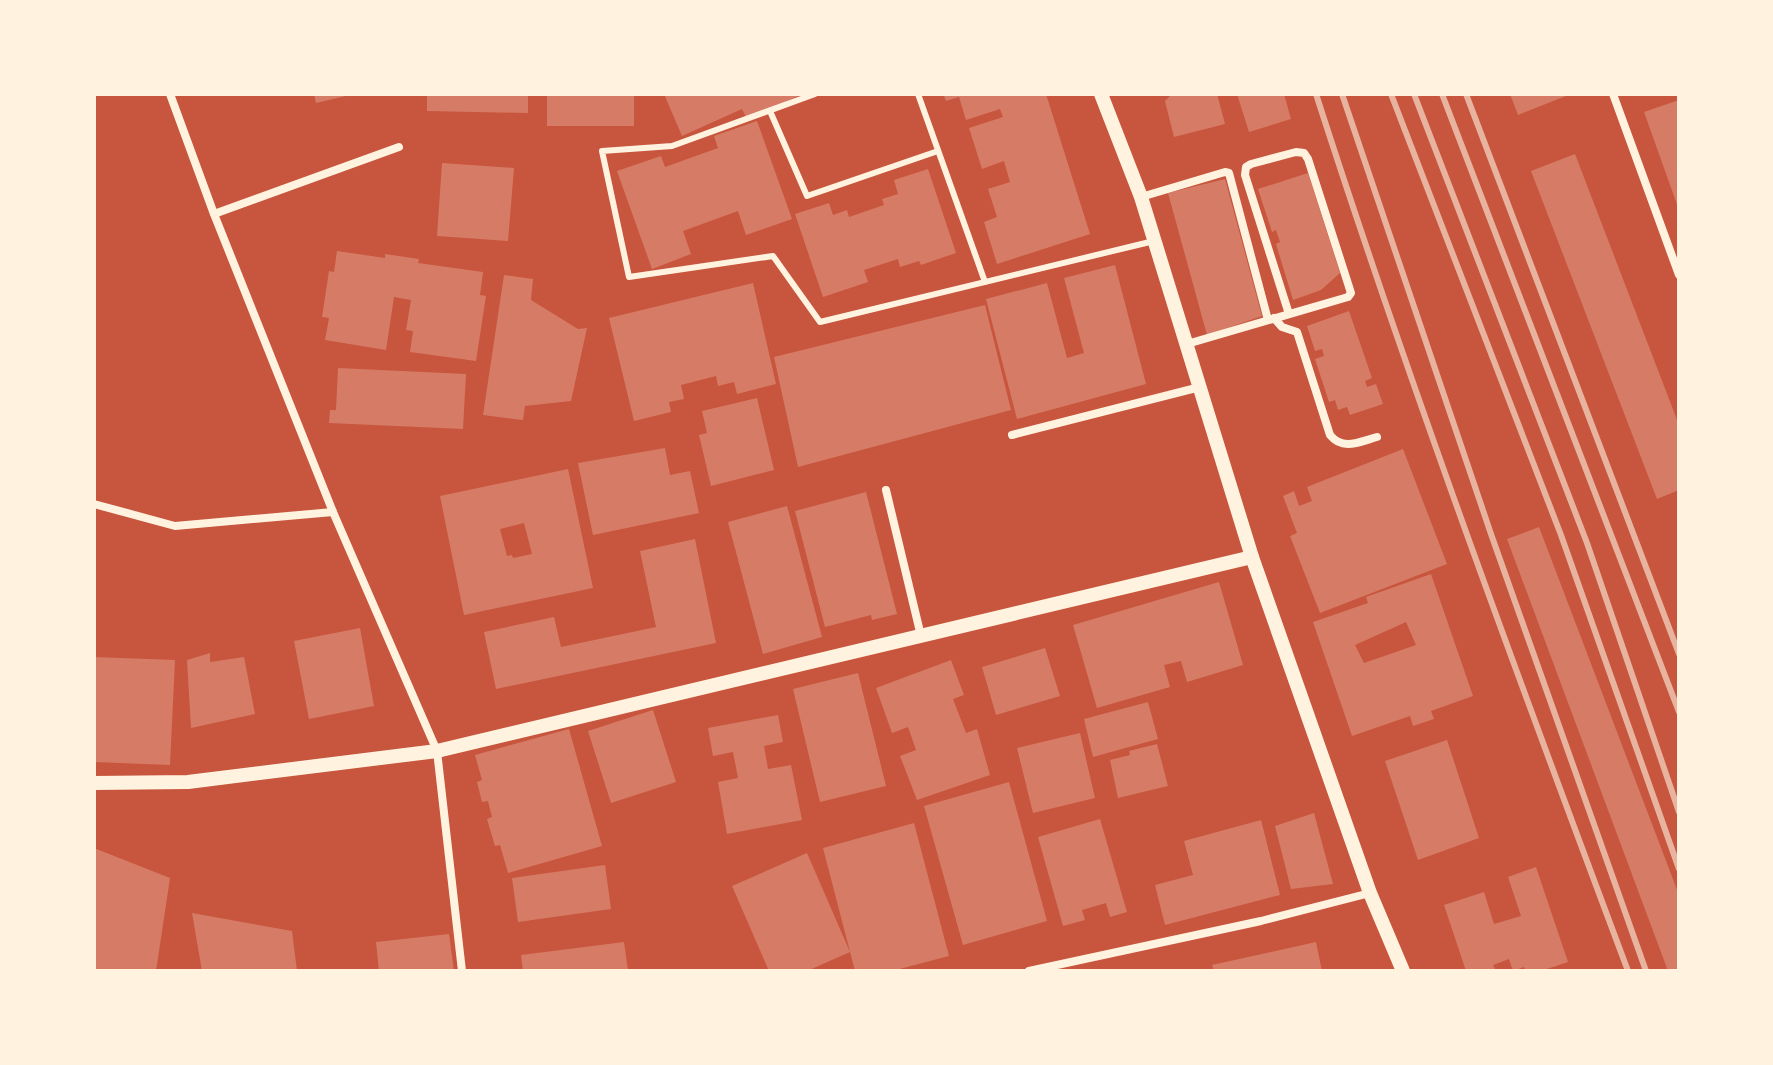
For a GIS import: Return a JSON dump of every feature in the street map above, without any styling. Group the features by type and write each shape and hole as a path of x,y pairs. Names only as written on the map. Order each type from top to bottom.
{"street":[{"path":"170,94 214,214 333,512 437,751 462,971"},
{"path":"1101,94 1141,197 1252,557 1370,893 1403,971"},
{"path":"1613,94 1679,275"},
{"path":"214,214 399,147"},
{"path":"1187,344 1348,297 1352,289 1308,159 1304,153 1296,152 1251,164 1246,167 1245,175 1289,314"},
{"path":"1141,197 1229,173 1271,319 1297,332 1330,435 1346,445 1377,437"},
{"path":"1012,435 1200,387"},
{"path":"886,490 921,636"},
{"path":"94,504 175,526 333,512"},
{"path":"94,783 188,782 437,751 1252,557"},
{"path":"1029,971 1261,921 1370,893"}],"lane":[{"path":"815,94 672,146 602,151 629,277 773,256 820,322 1154,241"},
{"path":"918,94 985,282"},
{"path":"770,111 807,196 938,151"}],"building":[{"path":"314,94 350,94 350,95 316,103"},
{"path":"427,94 528,94 528,113 427,111"},
{"path":"547,94 634,94 634,126 547,126"},
{"path":"664,94 803,94 747,119 742,109 682,136"},
{"path":"943,94 1046,94 1090,234 997,264 984,222 997,217 988,189 1010,182 1004,161 982,169 969,128 1003,117 1000,109 966,120 959,97 946,101"},
{"path":"1172,94 1217,94 1225,124 1174,137 1165,101"},
{"path":"1237,94 1284,94 1291,119 1249,132"},
{"path":"1510,94 1571,94 1518,115"},
{"path":"1679,100 1679,210 1644,112"},
{"path":"757,121 792,219 746,235 738,211 683,231 691,254 652,269 617,171 661,156 665,167 718,148 714,136"},
{"path":"1575,154 1679,425 1679,490 1657,499 1531,171"},
{"path":"442,163 514,168 508,241 437,236"},
{"path":"928,169 956,253 921,265 919,261 900,267 898,259 864,270 868,282 823,297 795,214 829,203 833,215 847,210 849,217 884,205 882,199 898,194 894,180"},
{"path":"1308,173 1340,273 1321,290 1293,300 1276,244 1280,242 1276,230 1272,232 1258,189"},
{"path":"1225,179 1262,316 1207,335 1168,193"},
{"path":"337,251 385,258 385,254 419,259 418,263 483,272 480,295 486,296 476,361 410,352 413,331 406,330 411,300 394,297 386,350 325,340 329,318 322,317 329,271 334,272"},
{"path":"1115,265 1146,384 1017,419 986,299 1047,283 1067,358 1084,353 1064,278"},
{"path":"504,275 533,279 531,300 578,329 587,328 571,401 525,406 523,420 483,415"},
{"path":"753,283 776,384 737,394 734,382 718,386 716,376 681,385 684,399 669,402 671,412 634,421 609,318"},
{"path":"985,305 1011,410 798,467 774,357"},
{"path":"1349,311 1372,378 1365,381 1367,387 1376,384 1383,404 1350,415 1347,407 1338,410 1335,400 1329,402 1315,359 1324,356 1322,349 1315,351 1307,326"},
{"path":"338,368 466,374 463,429 329,423 330,410 336,410"},
{"path":"757,398 774,470 711,486 699,435 707,433 702,411"},
{"path":"665,448 670,475 690,471 699,513 593,535 578,463"},
{"path":"1403,449 1447,564 1320,613 1290,536 1297,533 1283,496 1294,491 1299,506 1312,501 1307,487"},
{"path":"568,469 593,588 464,615 440,496","holes":["524,523 532,554 513,558 512,555 507,556 500,529"]},
{"path":"866,492 897,614 872,620 871,615 825,627 795,511"},
{"path":"787,506 822,637 763,654 728,522"},
{"path":"1539,527 1679,895 1679,971 1668,971 1507,539"},
{"path":"695,539 716,643 496,689 484,632 554,617 561,647 656,627 640,551"},
{"path":"1431,574 1473,696 1431,711 1434,719 1413,726 1410,716 1352,736 1313,622 1368,603 1366,597","holes":["1406,622 1416,645 1364,663 1355,645"]},
{"path":"1219,582 1243,665 1187,682 1181,661 1164,665 1170,687 1097,708 1073,625"},
{"path":"360,628 374,706 309,719 294,641"},
{"path":"1045,648 1060,696 996,715 982,667"},
{"path":"210,653 210,662 244,657 255,714 191,728 187,660"},
{"path":"94,657 175,660 170,765 94,762"},
{"path":"951,660 964,695 953,699 966,733 977,729 990,775 917,800 900,756 916,750 908,727 892,733 876,688"},
{"path":"858,673 886,786 820,802 793,689"},
{"path":"1148,702 1158,739 1093,757 1084,719"},
{"path":"653,710 676,782 611,803 588,731"},
{"path":"778,715 783,742 764,746 768,769 791,765 802,820 727,834 718,782 738,778 733,752 713,756 708,728"},
{"path":"569,729 602,846 508,873 500,845 495,846 487,819 492,817 488,801 482,802 477,782 482,780 475,755"},
{"path":"1080,733 1095,798 1033,813 1017,748"},
{"path":"1447,740 1479,838 1418,860 1385,761"},
{"path":"1157,744 1168,786 1118,798 1110,760"},
{"path":"1009,782 1047,921 963,945 924,806"},
{"path":"1314,813 1333,884 1291,889 1275,826"},
{"path":"1100,819 1127,912 1110,917 1106,903 1082,910 1085,920 1063,926 1038,837"},
{"path":"1261,820 1280,895 1165,925 1155,885 1193,875 1184,841"},
{"path":"914,823 949,956 892,971 855,971 823,848"},
{"path":"94,848 170,878 156,971 94,971"},
{"path":"807,853 850,952 807,971 769,971 732,886"},
{"path":"605,865 611,909 518,922 512,878"},
{"path":"1536,867 1568,962 1541,971 1526,971 1524,967 1513,971 1509,959 1493,965 1496,971 1466,971 1444,905 1484,892 1494,924 1521,916 1508,877"},
{"path":"192,913 292,931 297,971 202,971"},
{"path":"449,934 454,971 379,971 376,942"},
{"path":"624,942 628,971 523,971 521,955"},
{"path":"1316,942 1322,971 1214,971 1212,965"}],"railway":[{"path":"1316,94 1428,424 1628,971"},
{"path":"1342,94 1491,534 1646,971"},
{"path":"1391,94 1561,535 1679,869"},
{"path":"1414,94 1587,543 1679,812"},
{"path":"1442,94 1679,712"},
{"path":"1466,94 1679,654"}]}
